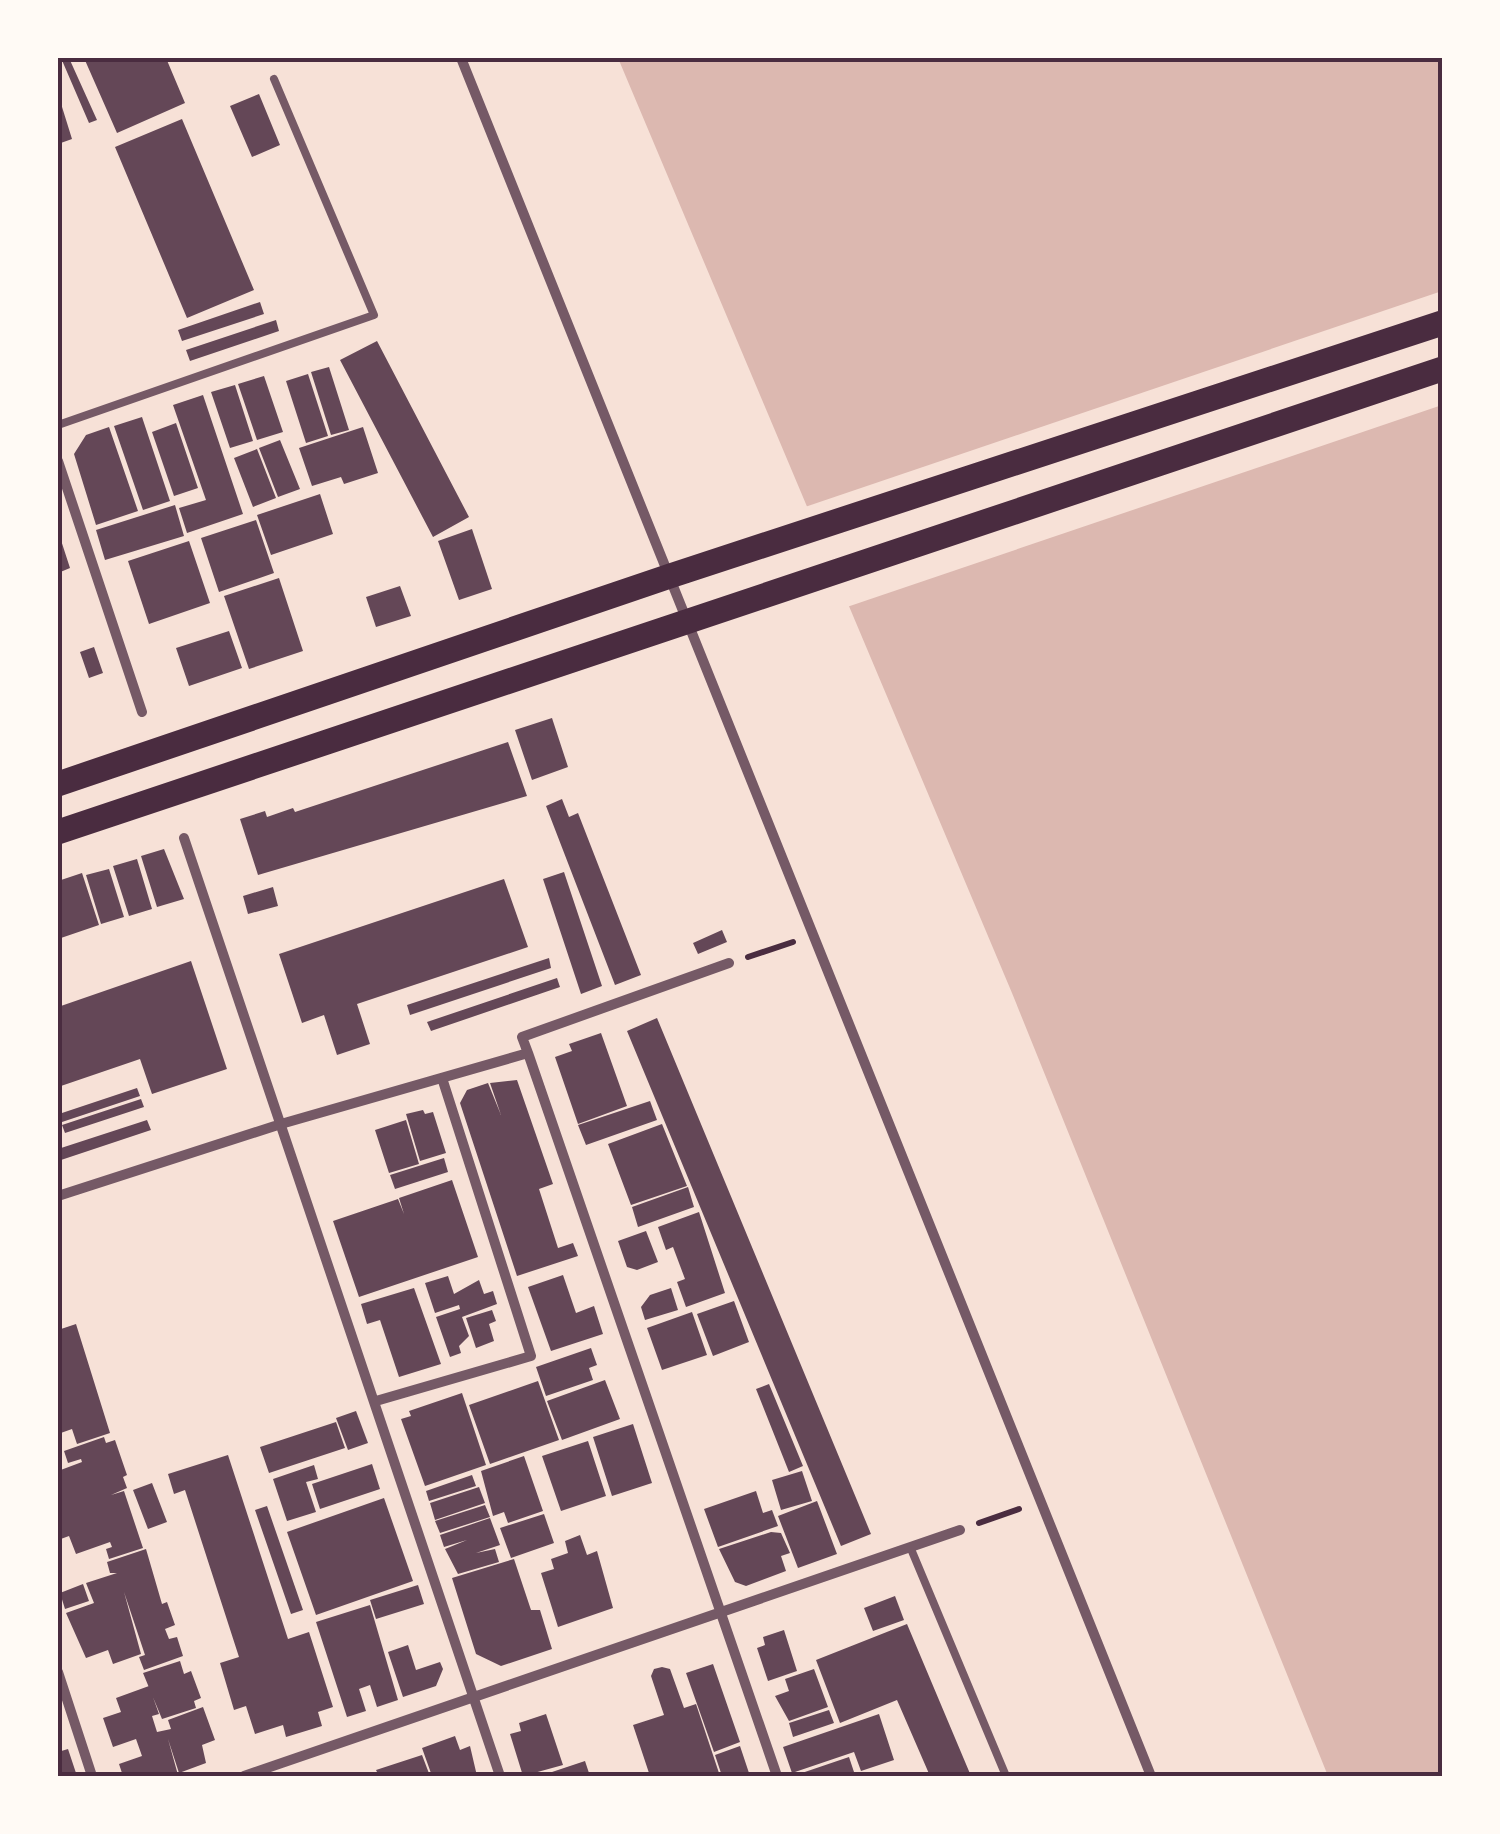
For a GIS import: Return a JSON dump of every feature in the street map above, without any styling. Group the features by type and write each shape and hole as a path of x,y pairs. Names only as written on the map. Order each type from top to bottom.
{"main road":[{"path":"58,784 670,576 1442,323"},
{"path":"58,832 1442,369"}],"street":[{"path":"461,58 1150,1776"},
{"path":"58,460 142,712"},
{"path":"184,838 500,1776"},
{"path":"729,963 522,1037 777,1776"},
{"path":"58,1196 281,1124 528,1053"},
{"path":"376,1401 531,1356 442,1078"},
{"path":"244,1776 960,1530"},
{"path":"58,1672 92,1776"}],"lane":[{"path":"58,425 374,315 274,79"},
{"path":"911,1550 1006,1776"}],"path":[{"path":"729,963 814,935"},
{"path":"960,1530 1020,1508"}],"shaded area":[{"path":"618,58 1442,58 1442,1776 1328,1776 1012,993"}],"pier":[{"path":"1442,291 1442,405 844,608 802,508"}],"building":[{"path":"61,58 69,58 97,120 89,123"},
{"path":"84,58 166,58 185,103 117,133"},
{"path":"58,94 72,139 58,144"},
{"path":"259,94 280,145 252,157 230,106"},
{"path":"182,119 254,290 187,318 115,147"},
{"path":"260,302 264,314 182,341 178,330"},
{"path":"276,320 279,331 190,361 186,350"},
{"path":"377,341 469,517 433,537 340,360"},
{"path":"329,367 349,430 331,435 311,372"},
{"path":"308,374 328,436 306,443 286,381"},
{"path":"264,376 283,432 257,440 238,384"},
{"path":"235,385 253,441 230,448 211,392"},
{"path":"203,395 243,514 187,533 179,508 206,500 173,405"},
{"path":"142,417 170,501 143,510 114,426"},
{"path":"176,423 198,488 174,496 152,432"},
{"path":"109,427 138,511 96,525 74,454 86,435"},
{"path":"363,427 378,473 344,484 341,477 312,486 299,448"},
{"path":"280,440 300,489 278,497 259,448"},
{"path":"257,449 276,498 253,507 234,458"},
{"path":"320,494 333,534 271,555 257,515"},
{"path":"175,505 184,536 105,560 96,530"},
{"path":"256,520 274,573 219,592 201,538"},
{"path":"472,529 492,589 459,600 438,541"},
{"path":"58,531 70,568 58,573"},
{"path":"189,541 210,603 149,624 128,561"},
{"path":"279,578 303,651 249,669 224,596"},
{"path":"400,586 411,616 376,627 366,597"},
{"path":"229,631 242,668 189,686 176,648"},
{"path":"94,647 103,673 89,678 80,652"},
{"path":"552,718 568,767 532,780 515,730"},
{"path":"508,742 527,796 258,875 240,819 265,811 267,817 293,808 295,812"},
{"path":"562,799 569,817 578,813 641,975 615,985 546,806"},
{"path":"164,849 184,899 157,907 141,856"},
{"path":"137,859 152,909 129,916 113,866"},
{"path":"109,869 124,917 101,924 86,875"},
{"path":"564,872 602,986 581,994 543,879"},
{"path":"82,873 99,925 58,939 58,881"},
{"path":"504,879 528,947 357,1004 370,1044 337,1055 324,1015 302,1023 279,954"},
{"path":"273,887 278,906 248,914 243,896"},
{"path":"722,930 727,942 698,954 693,943"},
{"path":"549,958 551,968 410,1015 407,1005"},
{"path":"191,961 227,1069 152,1094 140,1059 58,1087 58,1007"},
{"path":"557,978 560,987 431,1031 427,1022"},
{"path":"657,1018 871,1534 841,1546 627,1031"},
{"path":"601,1033 627,1106 578,1124 555,1057 572,1051 569,1044"},
{"path":"517,1080 553,1184 539,1189 558,1248 573,1243 578,1256 517,1276 460,1103 467,1090 488,1083 501,1115 490,1083"},
{"path":"137,1088 140,1096 62,1122 59,1114"},
{"path":"141,1099 144,1107 65,1133 62,1125"},
{"path":"650,1101 657,1120 586,1145 578,1125"},
{"path":"423,1110 425,1114 433,1112 446,1153 420,1161 406,1114"},
{"path":"147,1120 151,1130 58,1161 58,1149"},
{"path":"406,1120 419,1164 389,1173 375,1130"},
{"path":"662,1124 687,1186 631,1205 608,1144"},
{"path":"444,1158 448,1172 395,1189 390,1175"},
{"path":"452,1180 478,1257 359,1297 333,1221 398,1199 404,1214 399,1198"},
{"path":"688,1187 694,1207 638,1227 632,1207"},
{"path":"699,1212 725,1293 686,1307 677,1282 685,1279 673,1247 666,1250 658,1227"},
{"path":"646,1231 658,1262 637,1270 627,1267 618,1241"},
{"path":"563,1275 576,1313 594,1306 603,1334 551,1351 528,1287"},
{"path":"448,1276 454,1294 479,1280 484,1294 493,1291 497,1304 462,1317 469,1336 459,1346 461,1353 450,1357 436,1317 460,1309 459,1305 435,1313 425,1283"},
{"path":"414,1288 441,1364 399,1377 380,1320 367,1324 361,1304"},
{"path":"671,1288 678,1310 645,1320 641,1307 650,1295"},
{"path":"734,1301 749,1342 713,1356 697,1314"},
{"path":"492,1310 496,1321 489,1324 494,1341 476,1348 466,1318"},
{"path":"692,1312 707,1355 662,1370 647,1328"},
{"path":"76,1324 110,1433 77,1444 72,1429 58,1434 58,1330"},
{"path":"591,1348 597,1365 589,1368 593,1380 546,1396 536,1367"},
{"path":"605,1380 620,1419 562,1440 547,1401"},
{"path":"538,1381 559,1440 490,1464 469,1405"},
{"path":"769,1384 803,1466 789,1472 756,1389"},
{"path":"462,1393 486,1465 425,1486 401,1419 411,1416 409,1411"},
{"path":"356,1411 368,1443 348,1450 336,1418"},
{"path":"336,1422 345,1448 269,1473 260,1447"},
{"path":"633,1424 652,1483 612,1496 593,1437"},
{"path":"104,1437 106,1443 115,1440 127,1475 123,1477 127,1488 111,1495 124,1491 143,1548 109,1559 106,1549 112,1547 110,1542 76,1554 69,1536 58,1540 58,1471 82,1462 81,1459 68,1463 64,1451"},
{"path":"588,1441 606,1496 561,1511 542,1456"},
{"path":"228,1455 288,1639 309,1632 333,1707 318,1712 322,1726 286,1737 283,1725 255,1734 246,1706 234,1710 220,1663 239,1657 185,1490 174,1494 168,1474"},
{"path":"524,1456 543,1511 508,1523 504,1512 493,1516 481,1471"},
{"path":"372,1464 380,1489 320,1509 312,1484"},
{"path":"314,1465 318,1479 306,1482 316,1512 287,1521 273,1479"},
{"path":"802,1471 812,1501 781,1510 772,1480"},
{"path":"472,1475 476,1486 429,1501 426,1491"},
{"path":"152,1483 167,1522 148,1529 133,1490"},
{"path":"479,1487 485,1503 435,1520 430,1503"},
{"path":"756,1491 763,1513 772,1510 778,1526 718,1547 704,1509"},
{"path":"384,1498 413,1581 316,1615 287,1532"},
{"path":"817,1501 837,1554 798,1568 778,1516"},
{"path":"485,1505 490,1517 440,1533 435,1521"},
{"path":"267,1506 303,1610 291,1614 255,1510"},
{"path":"544,1514 554,1543 511,1558 500,1528"},
{"path":"490,1518 500,1545 476,1553 495,1549 499,1562 458,1574 445,1549 467,1540 444,1547 440,1535"},
{"path":"771,1532 781,1533 790,1553 781,1556 786,1571 746,1586 735,1582 719,1549"},
{"path":"580,1535 587,1555 597,1551 613,1608 558,1627 541,1573 554,1569 551,1559 568,1553 565,1541"},
{"path":"146,1549 162,1604 167,1602 175,1625 165,1629 169,1639 177,1637 183,1656 144,1670 139,1657 145,1655 124,1592 141,1654 113,1664 108,1650 86,1658 66,1613 94,1603 86,1583 117,1573 110,1573 107,1562"},
{"path":"514,1559 531,1610 540,1610 552,1649 501,1666 476,1654 452,1578"},
{"path":"83,1584 89,1601 65,1609 60,1593"},
{"path":"418,1585 424,1604 376,1619 370,1600"},
{"path":"895,1596 904,1620 873,1631 864,1608"},
{"path":"370,1605 398,1700 377,1707 370,1685 359,1689 366,1711 347,1717 316,1622"},
{"path":"907,1624 971,1776 930,1776 897,1700 840,1723 816,1660"},
{"path":"784,1630 797,1671 768,1681 757,1648 765,1645 763,1637"},
{"path":"408,1645 416,1670 440,1662 443,1669 436,1686 403,1697 388,1652"},
{"path":"180,1661 184,1674 191,1671 201,1698 194,1701 196,1708 162,1719 143,1673"},
{"path":"713,1664 740,1742 714,1752 686,1673"},
{"path":"654,1669 670,1669 684,1708 696,1704 720,1776 650,1776 633,1725 664,1715 651,1676"},
{"path":"814,1669 828,1707 789,1721 775,1696 789,1691 785,1679"},
{"path":"149,1686 159,1714 152,1716 157,1732 171,1729 168,1720 203,1707 215,1740 202,1745 206,1763 179,1773 168,1739 178,1775 123,1776 119,1764 142,1756 136,1739 113,1747 103,1718 121,1712 116,1698"},
{"path":"829,1710 834,1723 793,1737 789,1723"},
{"path":"546,1714 563,1765 523,1776 510,1734 521,1731 519,1723"},
{"path":"879,1714 894,1760 861,1771 854,1752 792,1773 783,1747"},
{"path":"455,1736 460,1750 470,1746 477,1776 432,1776 422,1748"},
{"path":"740,1746 750,1776 722,1776 715,1755"},
{"path":"68,1749 77,1776 58,1776 58,1752"},
{"path":"422,1755 430,1776 379,1776 376,1770"},
{"path":"849,1757 854,1772 839,1776 793,1776"},
{"path":"585,1761 590,1776 540,1776"}]}
